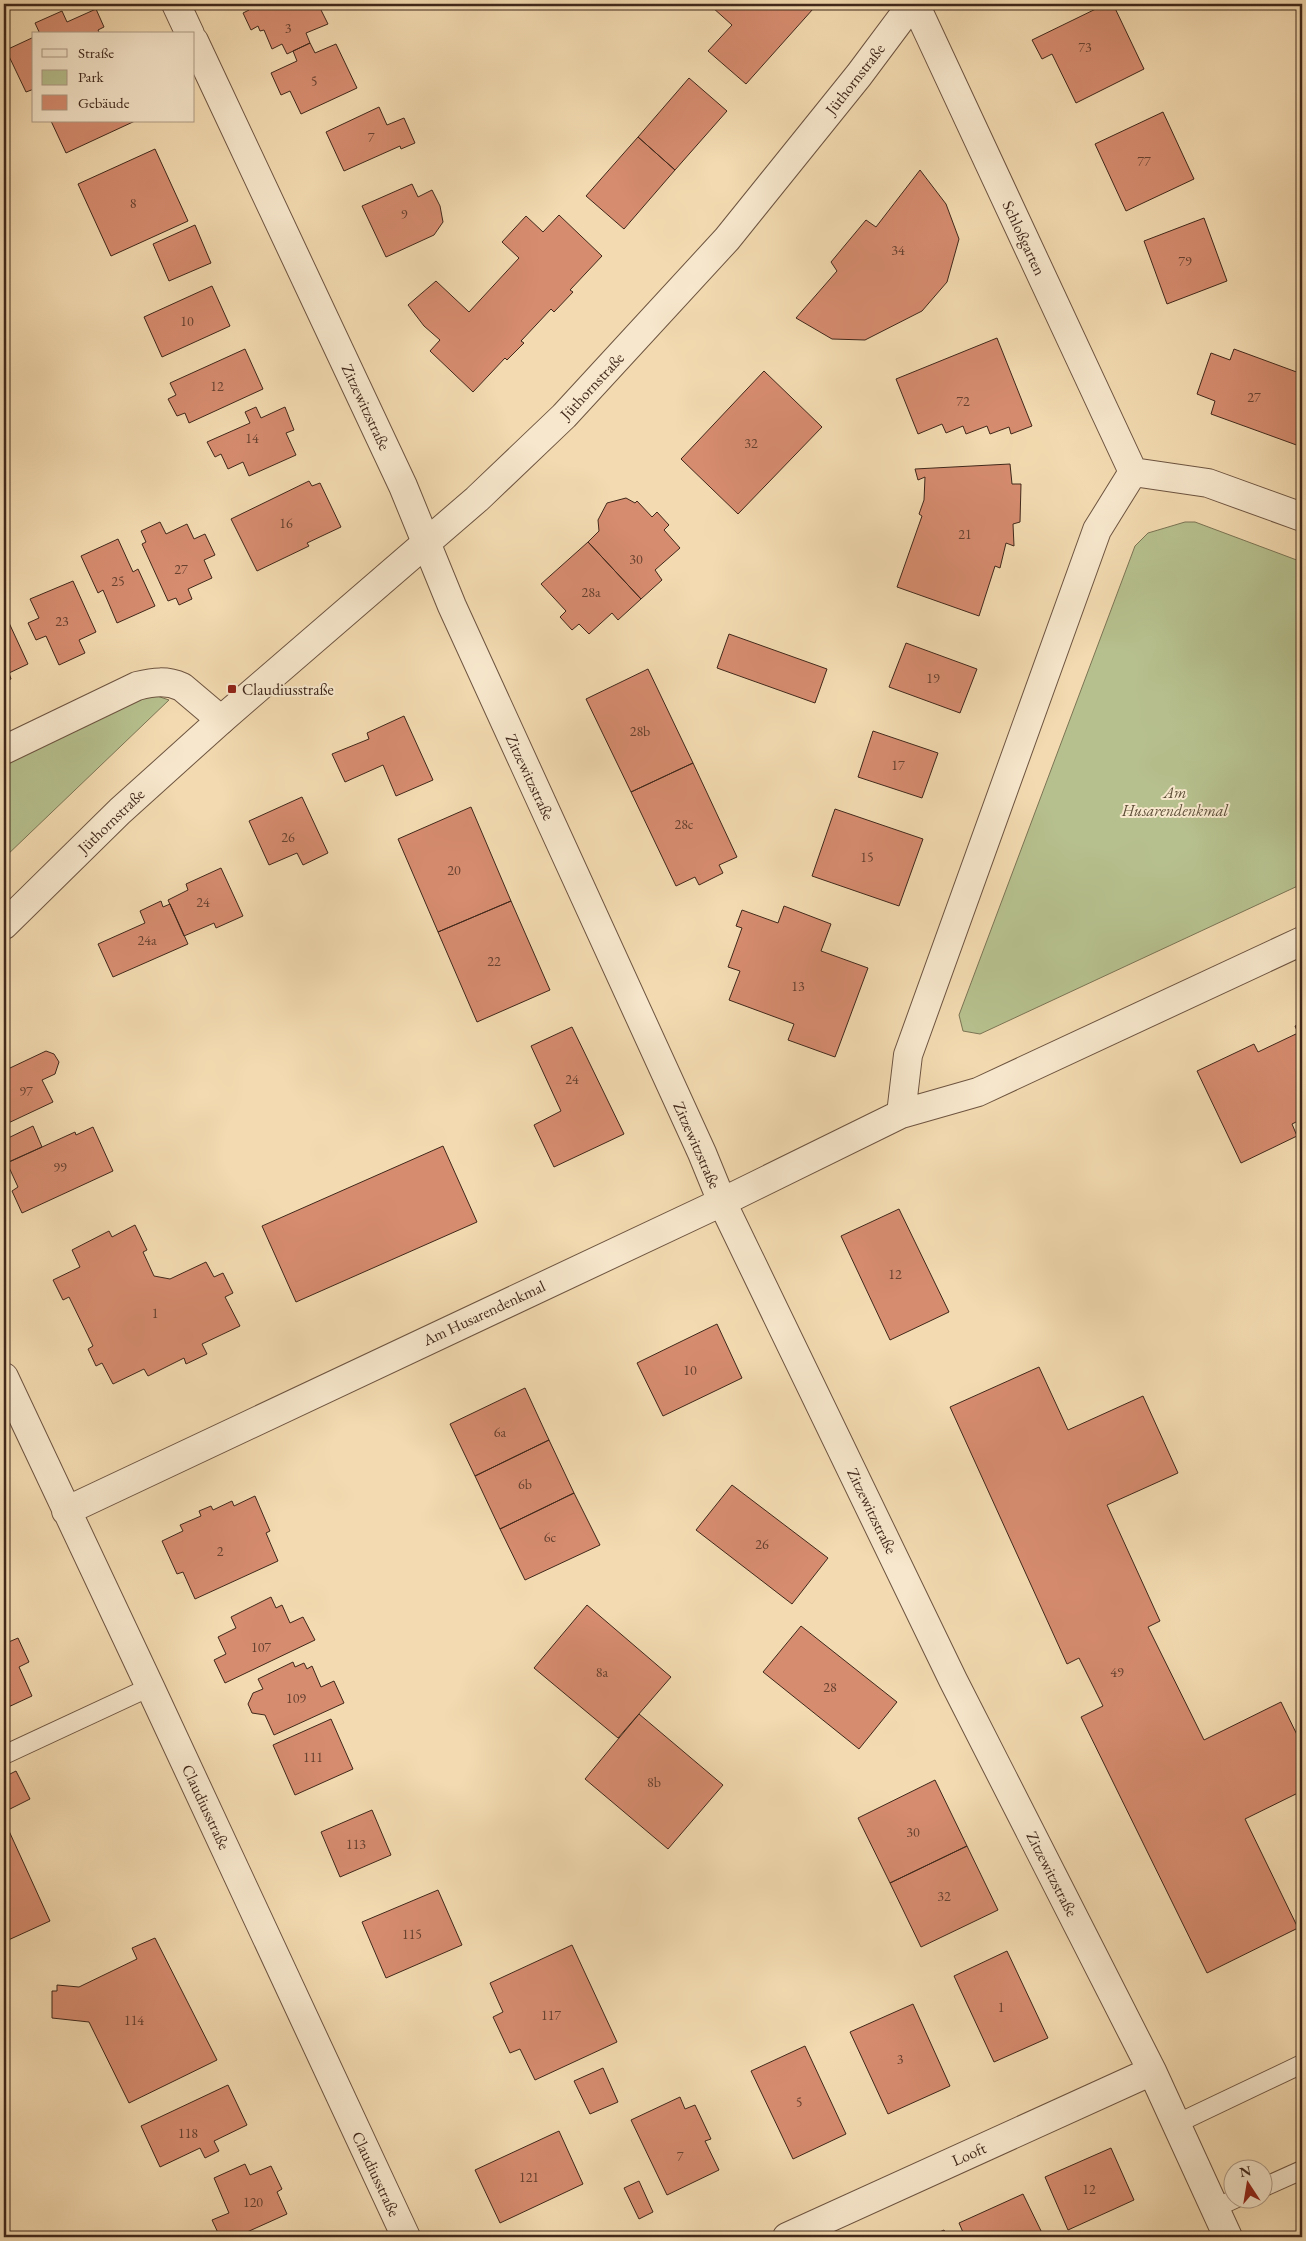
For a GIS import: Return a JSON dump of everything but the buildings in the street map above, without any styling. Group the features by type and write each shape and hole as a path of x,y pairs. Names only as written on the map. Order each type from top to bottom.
{"street":[{"path":"176,4 189,32"},
{"name":"Schloßgarten","path":"914,4 1133,472"},
{"name":"Jüthornstraße","path":"4,925 120,810 221,720 477,499 564,416 728,239 914,4"},
{"name":"Zitzewitzstraße","path":"195,43 403,486 425,545 702,1153 722,1202 954,1680 1152,2071 1176,2124 1224,2200"},
{"path":"901,1114 908,1055 1098,530 1133,472 1208,483 1302,517"},
{"path":"4,750 137,686 157,681 182,687 221,720"},
{"name":"Am Husarendenkmal","path":"66,1510 722,1202 901,1114 978,1092 1302,941"},
{"name":"Claudiusstraße","path":"4,1377 406,2237"},
{"name":"Looft","path":"787,2237 1152,2071"},
{"name":"Zitzewitzstraße","path":"1226,2208 1228,2237"}],"lane":[{"path":"4,1755 150,1687"},
{"path":"1176,2124 1302,2064"},
{"path":"1274,2183 1302,2170"}],"green space":[{"name":"Am Husarendenkmal","path":"1185,522 1195,522 1302,562 1302,884 980,1034 963,1031 959,1015 1135,546 1148,533"},
{"path":"157,696 169,700 4,858 4,764 142,698"}],"place":[{"name":"Claudiusstraße","path":"232,689"}]}
